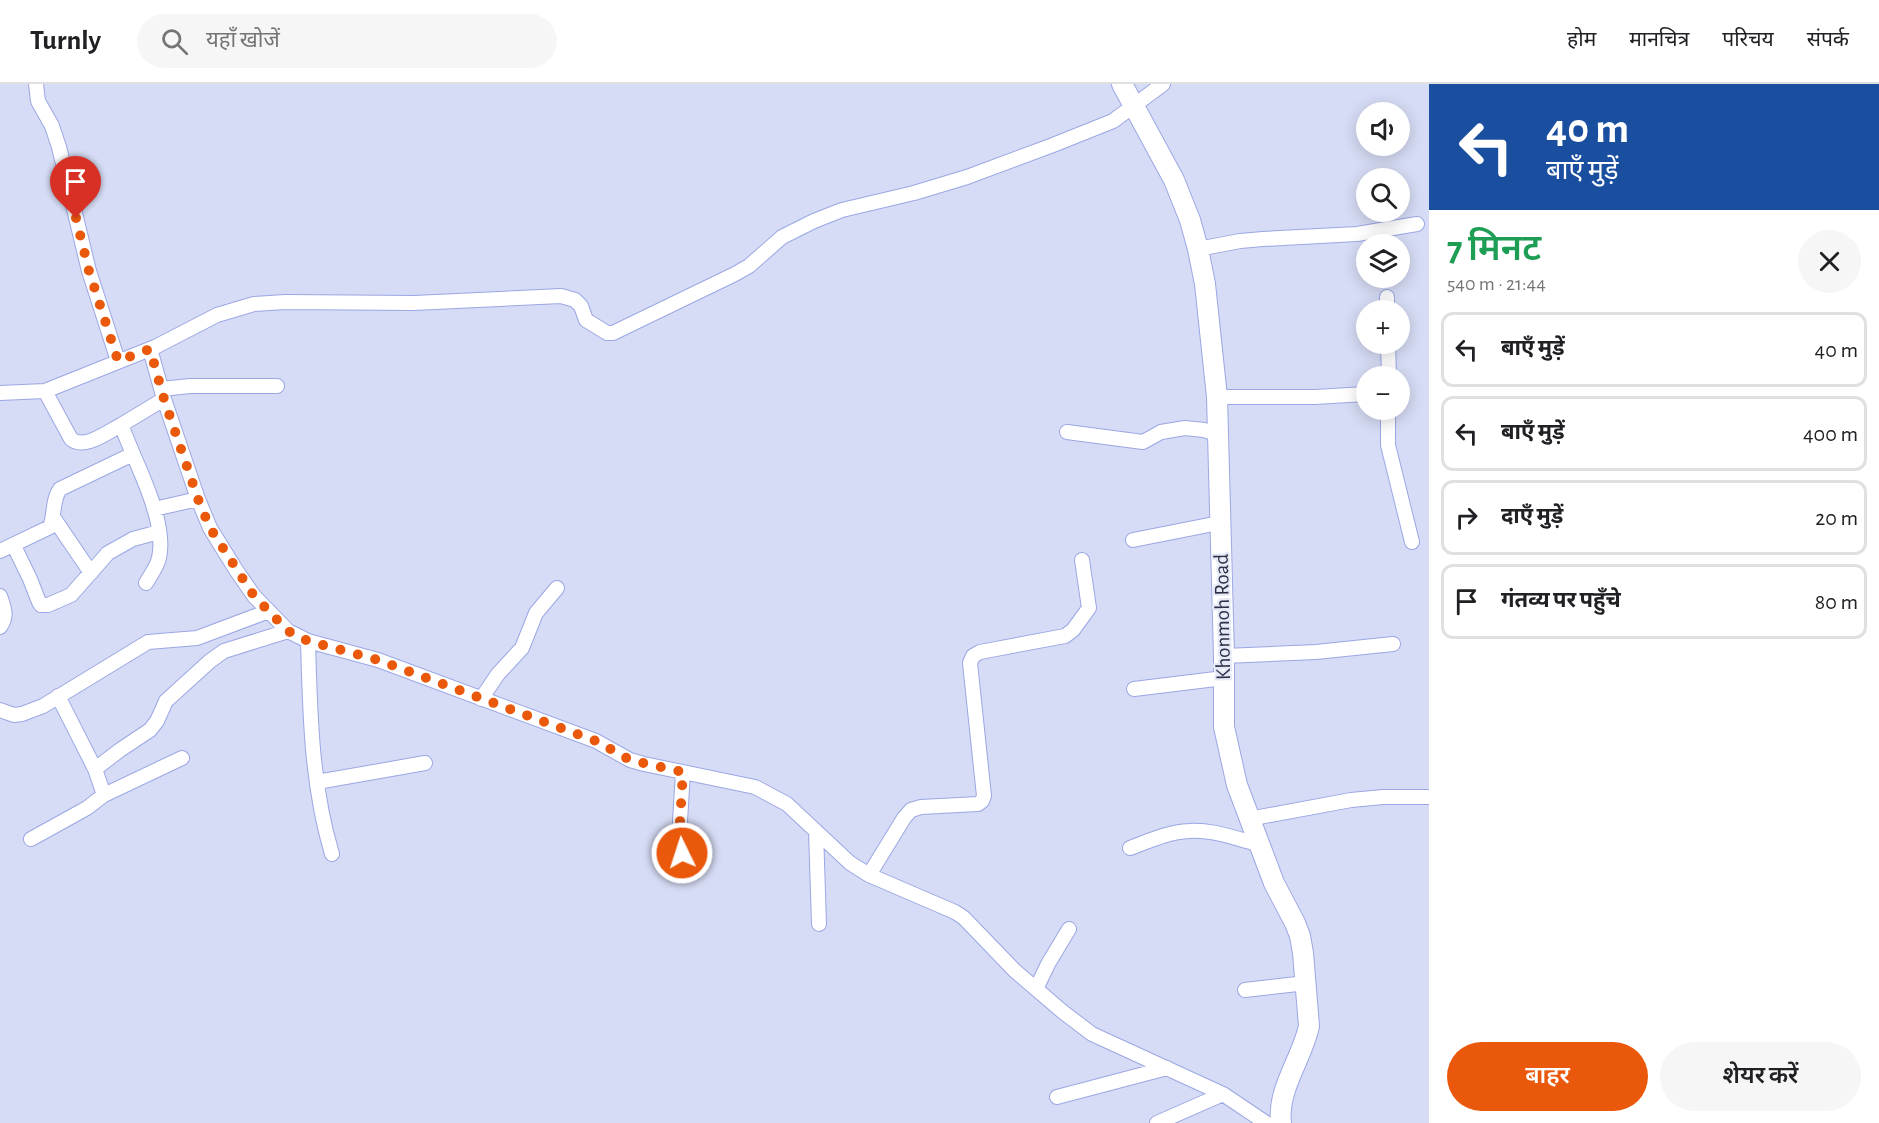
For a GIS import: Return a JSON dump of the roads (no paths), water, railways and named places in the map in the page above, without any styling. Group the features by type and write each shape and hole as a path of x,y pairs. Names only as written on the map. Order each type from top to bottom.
{"main road":[{"name":"Khonmoh Road","path":"1122,84 1174,180 1190,220 1205,284 1217,396 1224,727 1237,785 1258,844 1274,884 1296,923 1303,953 1306,983 1309,1026 1285,1090 1281,1123"}],"street":[{"path":"36,84 38,101 52,126 59,147 89,271 118,361"},
{"path":"0,393 45,391 150,349 217,315 254,304 285,302 414,303 561,297 575,300 588,321 606,333 613,333 735,274 749,266 782,237 814,221 842,210 914,193 967,177 1053,145 1113,121 1163,84"},
{"path":"1198,249 1240,241 1357,234 1417,224"},
{"path":"150,349 198,499 210,528 254,596 288,631 308,641 378,660 596,741 630,760 755,787 787,804 850,863 869,875 955,912 976,928 1014,970 1092,1034 1223,1094 1266,1123"},
{"path":"45,391 71,439 74,442 86,442 121,426 163,394 190,386 277,386"},
{"path":"1217,396 1315,398 1356,395"},
{"path":"1389,420 1388,445 1412,542"},
{"path":"121,426 154,509 159,532 159,557 146,583"},
{"path":"1067,432 1143,442 1161,432 1185,428 1204,430 1217,435"},
{"path":"0,551 50,527 56,494 60,489 133,454"},
{"path":"154,509 198,499"},
{"path":"53,517 91,573"},
{"path":"1133,540 1220,524"},
{"path":"14,546 41,605 48,605 70,595 108,553 141,536 159,532"},
{"path":"869,875 911,810 921,807 978,804 982,801 983,786 970,659 980,652 1065,636 1070,633 1089,608 1082,560"},
{"path":"482,699 498,674 522,648 536,613 558,588"},
{"path":"0,596 6,616 0,627"},
{"path":"0,710 7,714 22,714 42,706 148,642 197,638 269,610"},
{"path":"95,770 150,730 166,701 210,661 224,651 288,631"},
{"path":"308,641 312,744 324,829 332,854"},
{"path":"1224,656 1316,652 1393,644"},
{"path":"1134,688 1224,678"},
{"path":"58,696 95,770 104,795"},
{"path":"31,839 87,808 104,795 182,758"},
{"path":"317,782 425,763"},
{"path":"682,853 680,821 683,772"},
{"path":"1249,819 1351,800 1429,797"},
{"path":"816,831 819,924"},
{"path":"1130,848 1169,834 1191,831 1217,834 1258,844"},
{"path":"1036,989 1069,929"},
{"path":"1245,990 1306,983"},
{"path":"1057,1097 1167,1068"},
{"path":"1157,1123 1223,1094"}]}
